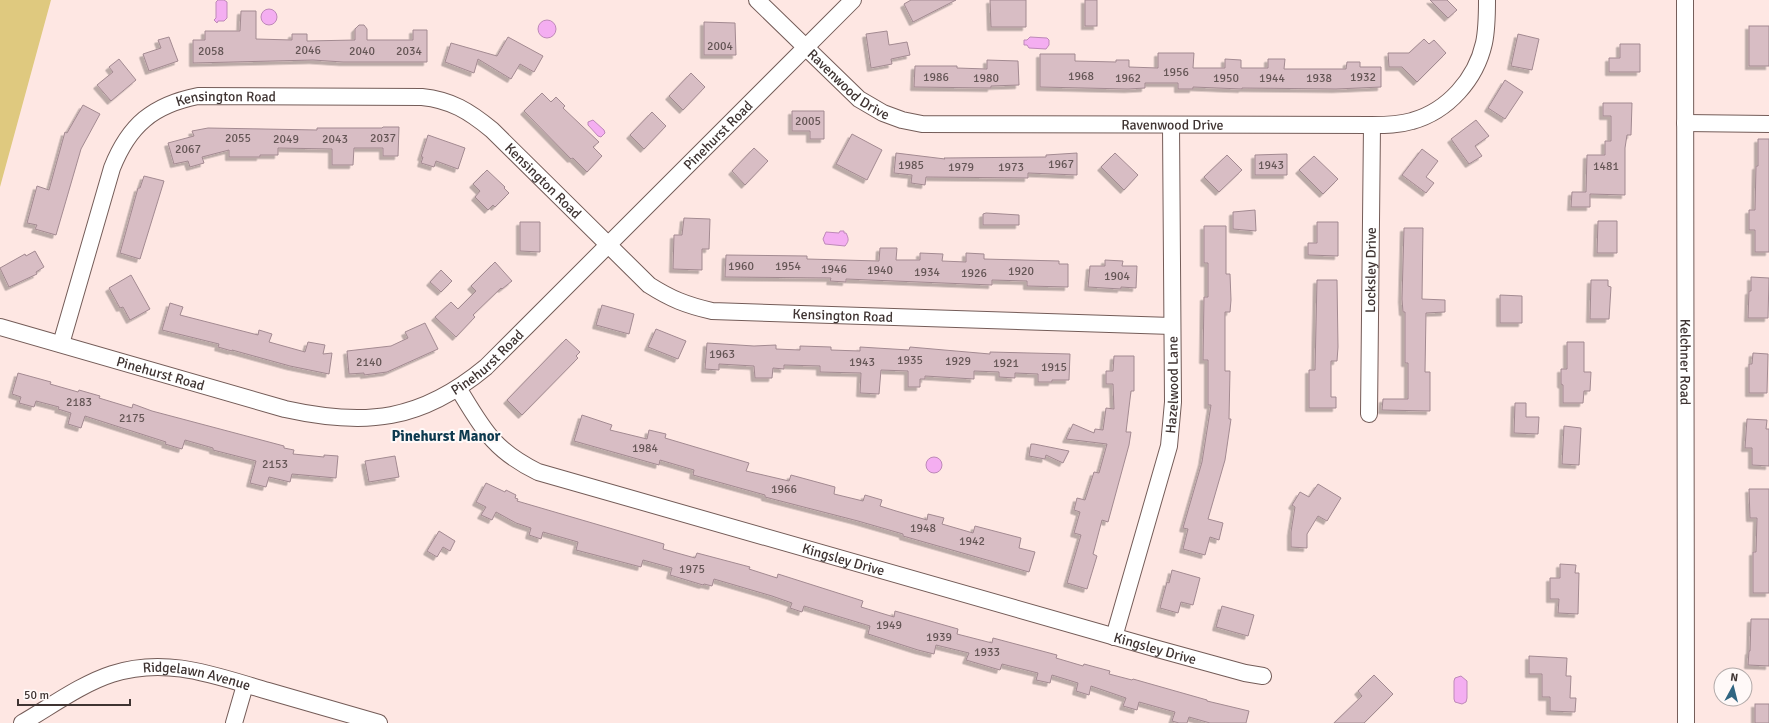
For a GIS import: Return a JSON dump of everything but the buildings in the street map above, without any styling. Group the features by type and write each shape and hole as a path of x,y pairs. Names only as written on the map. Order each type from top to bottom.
{"street":[{"name":"Ravenwood Drive","path":"757,0 859,99 883,113 902,120 922,124 1171,125 1395,125 1413,121 1430,114 1446,104 1459,91 1470,76 1479,60 1484,42 1487,24 1487,0"},
{"name":"Pinehurst Road","path":"0,327 286,409 319,416 360,419 381,417 409,411 458,388 486,367 805,46 853,0"},
{"name":"Kelchner Road","path":"1685,0 1686,723"},
{"name":"Kensington Road","path":"61,344 117,153 135,126 155,111 183,99 198,96 422,97 438,99 456,105 476,117 492,130 649,285 670,298 690,306 712,311 1172,326"},
{"path":"1685,123 1769,124"},
{"name":"Hazelwood Lane","path":"1114,637 1169,446 1173,402 1171,125"},
{"name":"Locksley Drive","path":"1369,414 1372,125"},
{"name":"Kingsley Drive","path":"458,388 491,439 505,453 521,464 538,472 1114,637 1245,673 1263,676"},
{"name":"Ridgelawn Avenue","path":"22,723 88,685 111,674 136,668 174,667 199,671 379,723"},
{"path":"234,723 245,685"}],"shaded area":[{"path":"0,0 51,0 0,187"},
{"path":"218,0 224,0 227,2 227,18 224,21 218,21 217,23 214,20 216,18 216,2"},
{"path":"266,9 272,9 277,14 275,23 272,25 266,25 261,20 261,14"},
{"path":"547,20 553,23 556,29 553,35 547,38 541,35 538,29 541,23"},
{"path":"1030,37 1047,38 1049,40 1049,45 1046,49 1029,48 1027,45 1024,45 1024,40 1027,40"},
{"path":"593,120 604,130 605,133 601,137 598,136 588,125 588,122"},
{"path":"840,231 844,231 848,237 848,241 845,246 825,244 823,239 826,232 839,233"},
{"path":"934,457 940,459 942,465 940,471 934,473 928,471 926,465 928,459"},
{"path":"1461,676 1467,681 1467,698 1466,702 1462,704 1455,702 1454,699 1454,681 1455,678"}],"district":[{"name":"Pinehurst Manor","path":"446,436"}]}
